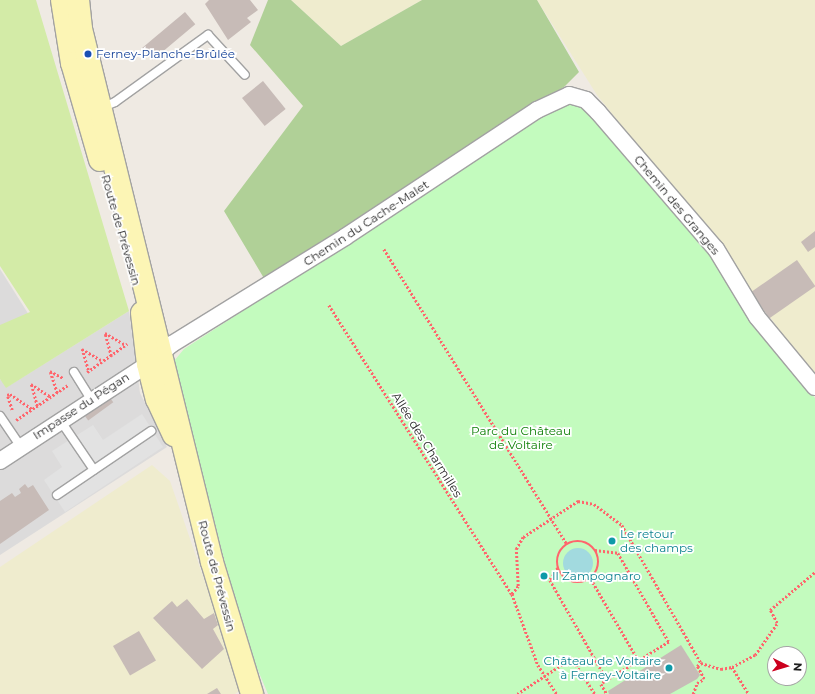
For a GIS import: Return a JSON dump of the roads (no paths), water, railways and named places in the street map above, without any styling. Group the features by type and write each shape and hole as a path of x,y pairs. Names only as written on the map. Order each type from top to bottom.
{"main road":[{"name":"Route de Prévessin","path":"62,0 93,110 155,358 187,457 230,631 252,694"},
{"name":"Route de Prévessin","path":"78,0 93,110"}],"street":[{"name":"Chemin du Cache-Malet","path":"155,358 537,110 569,95"},
{"name":"Chemin des Granges","path":"569,95 586,100 598,112 716,249 757,317 815,386"},
{"name":"Impasse du Pégan","path":"0,461 20,446 155,358"}],"lane":[{"path":"93,110 115,102 208,35 244,75"},
{"path":"74,372 91,399"},
{"path":"0,416 20,446"},
{"path":"60,420 94,470"},
{"path":"57,495 151,431"}],"water":[{"path":"578,548 589,552 593,563 589,574 578,578 567,574 563,563 567,552"}],"place":[{"name":"Ferney-Planche-Brûlée","path":"88,54"},
{"name":"Le retour des champs","path":"612,541"},
{"name":"Il Zampognaro","path":"544,576"},
{"name":"Château de Voltaire à Ferney-Voltaire","path":"669,668"}],"park label":[{"name":"Parc du Château de Voltaire","path":"521,438"}]}
